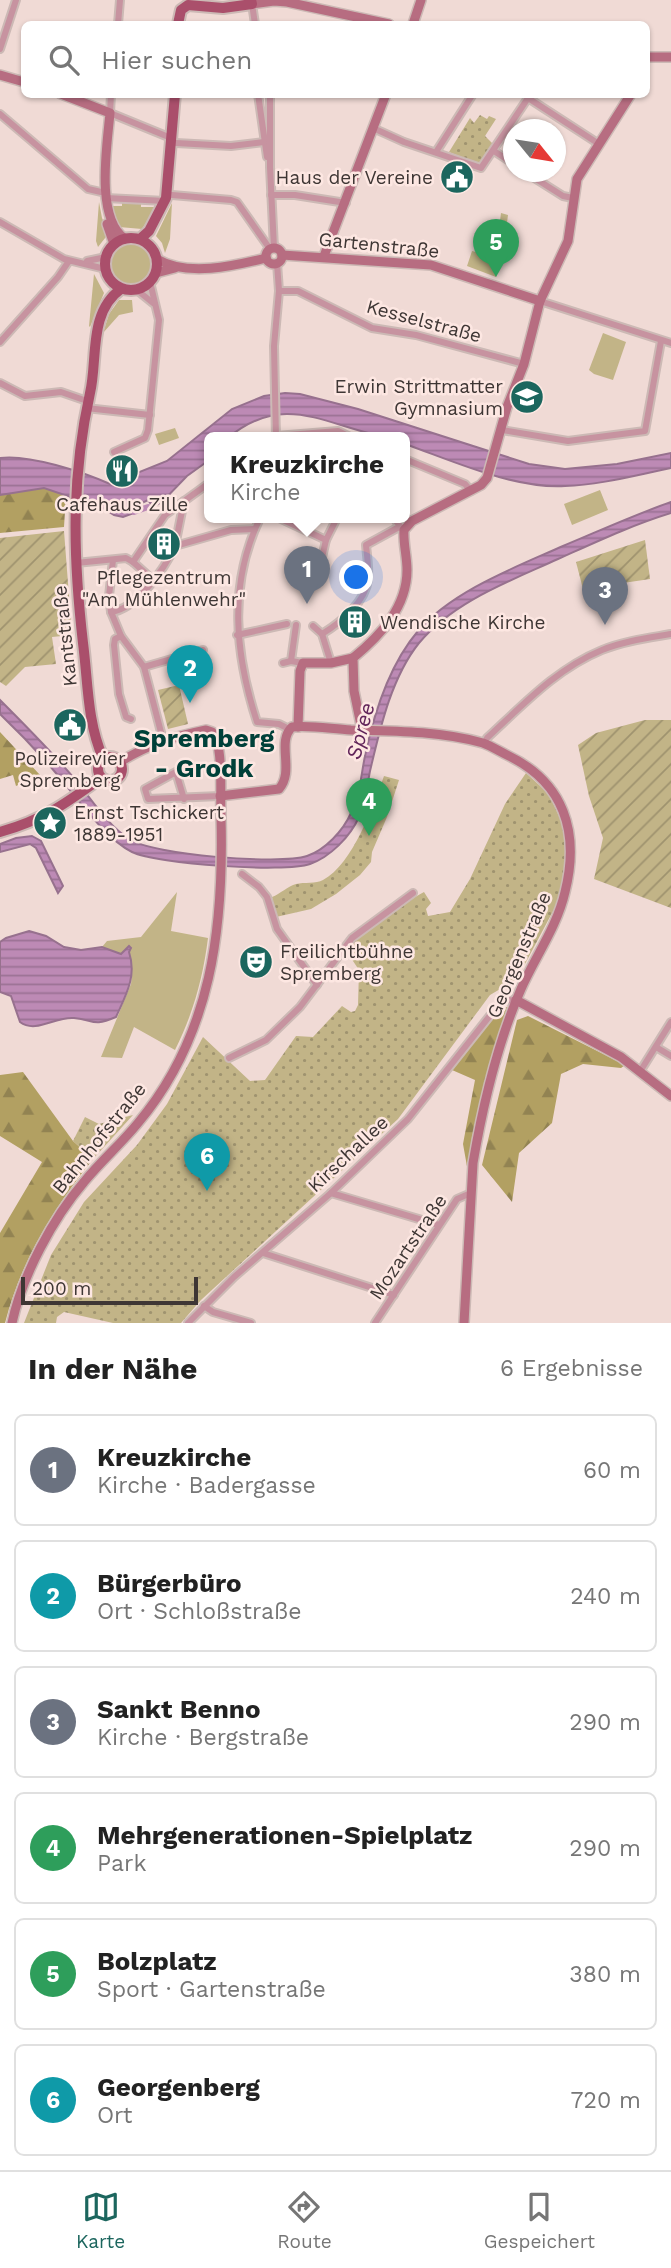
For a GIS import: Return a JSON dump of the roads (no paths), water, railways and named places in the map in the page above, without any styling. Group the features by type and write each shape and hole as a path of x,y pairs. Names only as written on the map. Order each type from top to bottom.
{"main road":[{"path":"178,21 184,3 223,8 251,2"},
{"path":"150,246 152,236 169,205 177,117 175,98"},
{"path":"140,239 149,231 168,198"},
{"path":"125,239 140,239 150,246 157,259 153,278 137,290 121,289 111,281 105,263 114,244 125,239"},
{"path":"86,403 91,336 97,313 111,281"},
{"path":"86,403 90,393 96,339 102,316 111,298 121,289"},
{"name":"Kantstraße","path":"86,403 74,509 75,563 91,713 96,740 103,758"},
{"path":"111,756 120,762 122,769 119,777 108,781 101,778 97,767 103,758 111,756"},
{"path":"0,832 30,823 69,801 101,778"}],"street":[{"path":"0,49 16,0"},
{"path":"118,21 120,0"},
{"path":"414,21 421,0"},
{"path":"254,21 251,2 274,1 375,21"},
{"path":"650,57 671,58"},
{"path":"0,75 21,81"},
{"path":"71,98 173,140 231,146 264,142"},
{"path":"111,98 102,212 114,244"},
{"path":"258,98 264,142 270,161"},
{"path":"270,98 271,195 279,291 274,346 276,432"},
{"path":"324,256 384,98"},
{"path":"466,98 468,102"},
{"path":"436,152 470,98"},
{"path":"373,128 481,168 528,98 599,144"},
{"path":"410,523 471,491 486,478 507,407 524,363 540,300 568,241 577,179 628,98"},
{"path":"0,114 88,190 104,195 237,202 274,255"},
{"path":"494,151 503,157"},
{"path":"541,182 563,196 573,198"},
{"path":"104,195 111,220 125,239"},
{"path":"271,195 295,195 346,203"},
{"path":"0,222 69,261 105,263"},
{"name":"Gartenstraße","path":"180,267 220,269 274,255 324,256 431,265 671,343"},
{"path":"157,259 180,267"},
{"path":"0,342 69,261"},
{"path":"82,262 105,263"},
{"path":"114,452 145,438 150,415 159,320 153,278 180,267"},
{"path":"137,290 155,304"},
{"name":"Kesselstraße","path":"279,291 298,291 372,328 416,335 524,363"},
{"path":"502,430 568,441 645,431 662,341"},
{"path":"0,383 25,396 61,392 86,403 150,415"},
{"path":"320,432 341,432"},
{"path":"410,461 465,484 471,491"},
{"path":"133,562 165,515 204,486"},
{"path":"111,612 119,611 134,602 171,556 184,500"},
{"path":"258,523 242,568 237,635 243,674 257,722 294,727"},
{"path":"290,523 327,540"},
{"path":"318,575 327,540 335,523"},
{"path":"282,663 331,663 354,658 384,628 401,601 407,571 402,529 398,523"},
{"path":"322,634 343,621 367,586 366,545 410,523"},
{"path":"175,546 231,530 255,529"},
{"path":"75,563 126,558 153,580"},
{"path":"114,560 109,596 111,612 121,636 144,667 163,740 142,748 120,762"},
{"path":"237,635 287,624"},
{"path":"291,661 296,625"},
{"path":"313,626 322,634 331,663"},
{"path":"484,744 487,738 557,674 601,650 671,634"},
{"path":"121,636 115,639 114,645 119,694 127,717 131,719"},
{"path":"144,667 203,650"},
{"path":"354,658 354,691 365,730"},
{"path":"184,799 176,772 145,789 148,799 184,799 272,792 279,789 286,776 286,736 294,727 303,663"},
{"name":"Georgenstraße","path":"294,727 396,730 484,744 523,763 536,773 555,794 566,814 570,834 566,891 559,913 516,1000 480,1125 473,1163 464,1323"},
{"name":"Bahnhofstraße","path":"12,1323 22,1291 42,1246 71,1198 139,1122 190,1038 205,997 218,932 221,840 218,741 210,731 163,740"},
{"path":"242,874 267,897 276,929 317,985"},
{"path":"229,1058 266,1040 300,1007 352,938 413,894"},
{"path":"516,1000 621,1057 671,1096"},
{"name":"Kirschallee","path":"188,1323 331,1193 418,1109 496,1008 503,1001 516,1000"},
{"path":"641,1070 671,1022"},
{"path":"656,1047 671,1056"},
{"path":"331,1193 439,1225"},
{"name":"Mozartstraße","path":"378,1322 457,1199 471,1193"},
{"path":"263,1253 394,1295"},
{"path":"204,1306 213,1312 251,1323"}],"waterway":[{"path":"134,512 148,507"}],"place":[{"name":"Haus der Vereine","path":"457,177"},
{"name":"Bolzplatz","path":"496,277"},
{"name":"Erwin Strittmatter Gymnasium","path":"527,397"},
{"name":"Cafehaus Zille","path":"122,471"},
{"name":"Pflegezentrum \"Am Mühlenwehr\"","path":"164,544"},
{"name":"Kreuzkirche","path":"307,604"},
{"name":"Wendische Kirche","path":"355,622"},
{"name":"Sankt Benno","path":"605,625"},
{"name":"Bürgerbüro","path":"190,703"},
{"name":"Polizeirevier Spremberg","path":"70,725"},
{"name":"Ernst Tschickert 1889-1951","path":"50,823"},
{"name":"Mehrgenerationen-Spielplatz","path":"369,836"},
{"name":"Freilichtbühne Spremberg","path":"256,962"},
{"name":"Georgenberg","path":"207,1191"}],"district":[{"name":"Spremberg - Grodk","path":"204,753"}],"water label":[{"name":"Spree","path":"360,731"}]}
